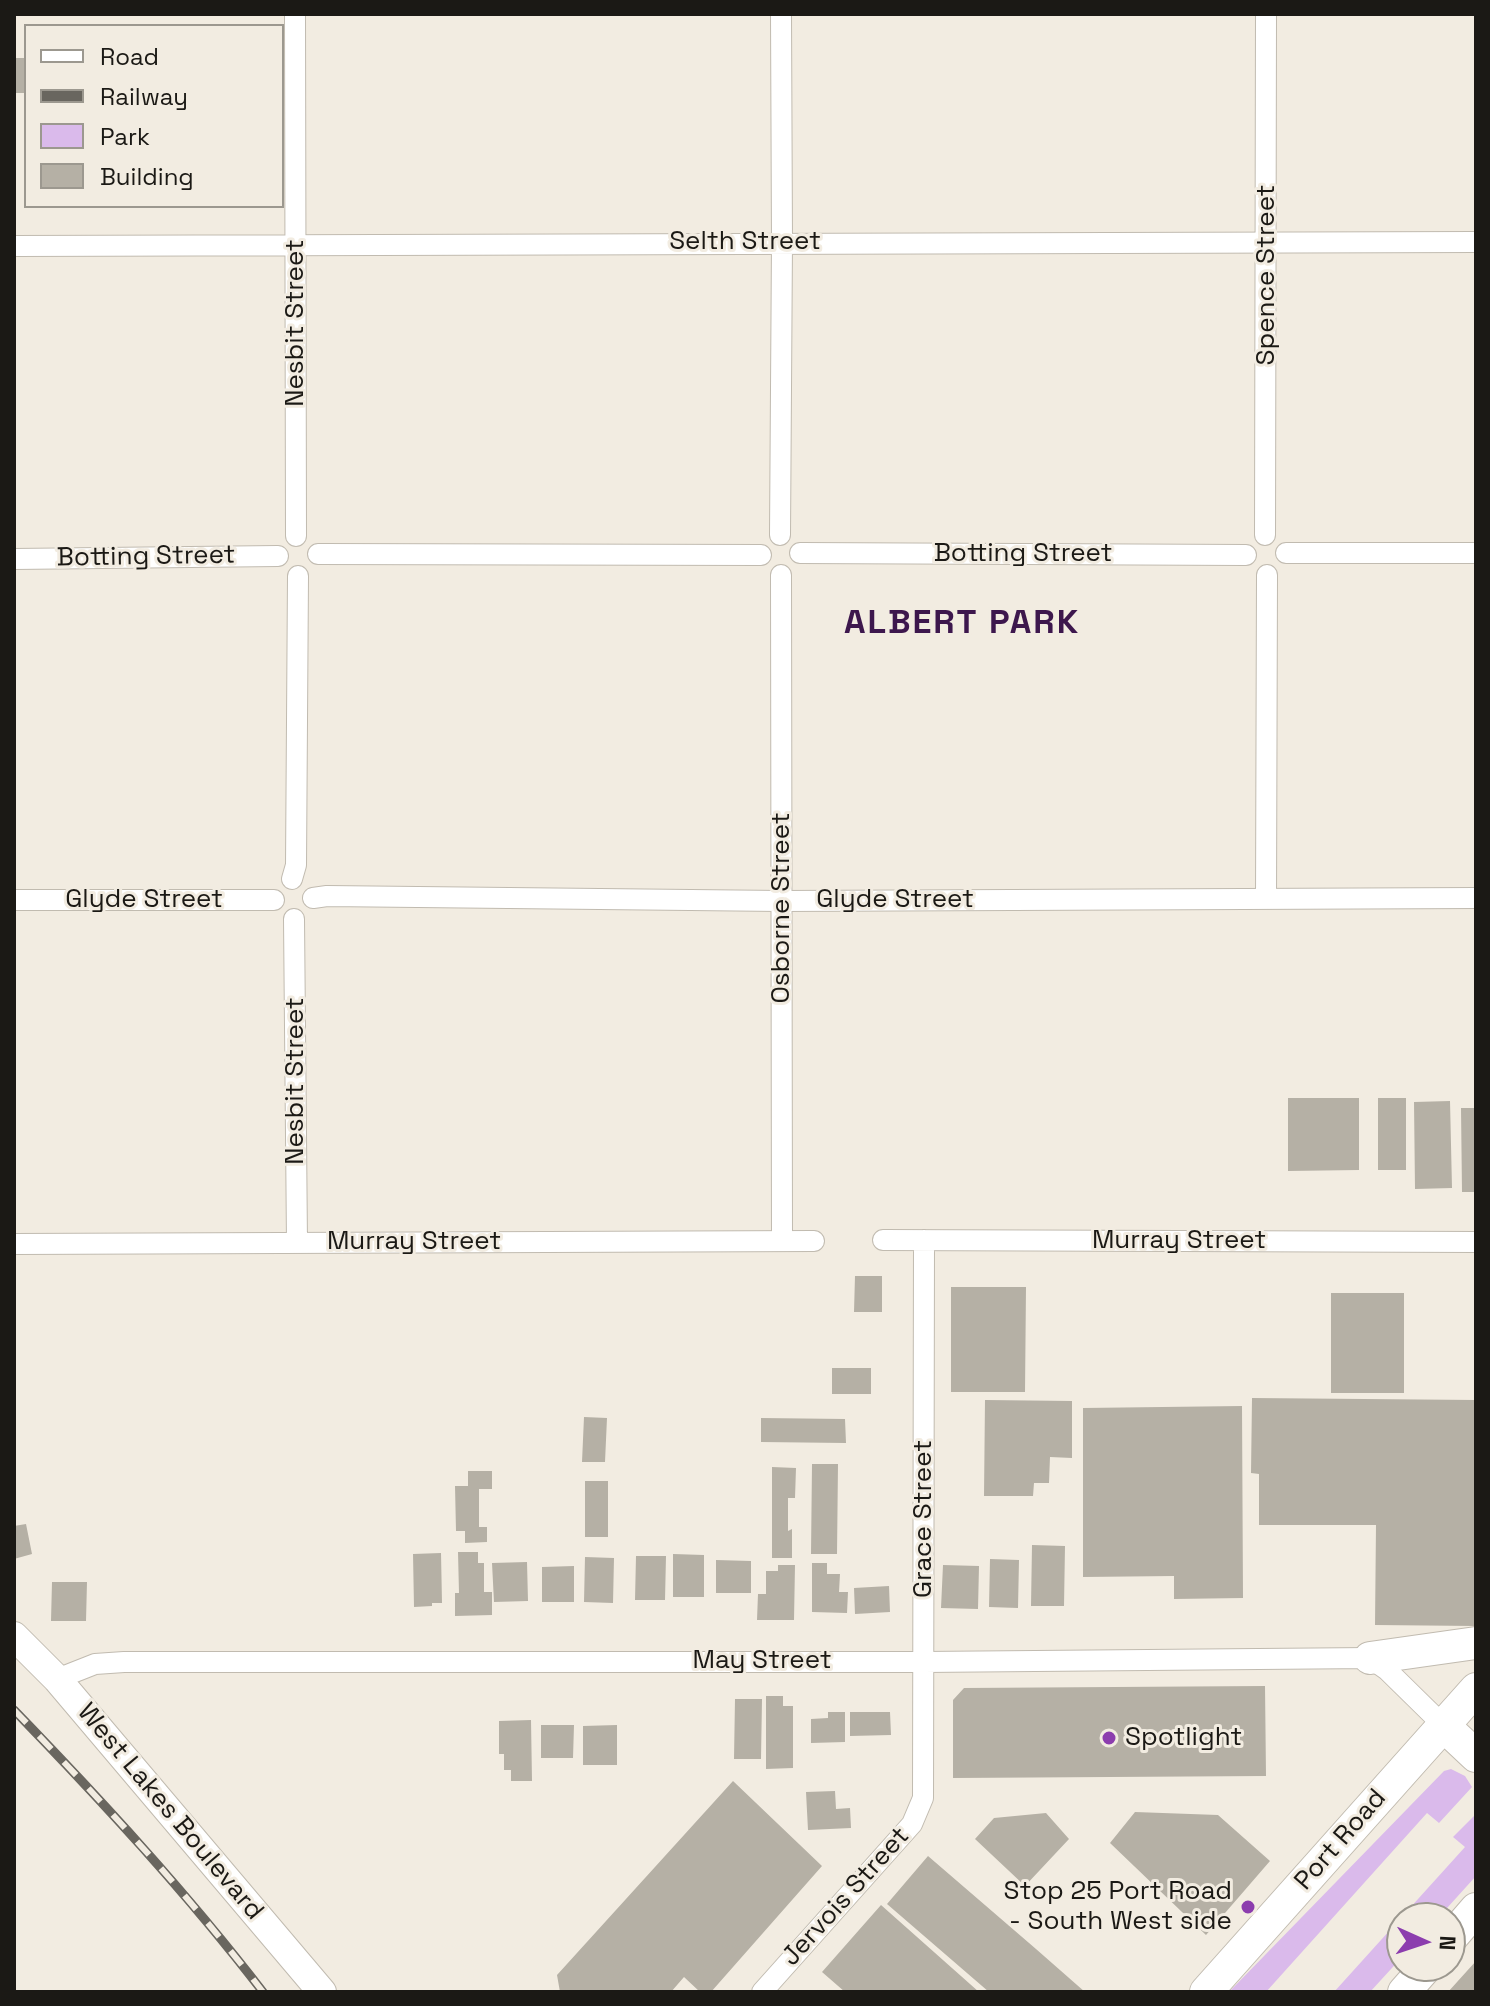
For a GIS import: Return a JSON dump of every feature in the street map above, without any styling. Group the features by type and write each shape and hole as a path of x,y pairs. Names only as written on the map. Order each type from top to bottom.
{"highway":[{"path":"1370,1658 1476,1643"},
{"name":"Port Road","path":"1206,1992 1476,1689"},
{"path":"1443,1725 1476,1756"}],"main road":[{"name":"West Lakes Boulevard","path":"14,1636 57,1679 322,1992"}],"street":[{"name":"Nesbit Street","path":"295,14 296,536"},
{"path":"780,535 781,14"},
{"name":"Spence Street","path":"1265,535 1266,14"},
{"name":"Selth Street","path":"14,246 1476,242"},
{"path":"780,535 790,537 797,543 800,553 798,564 791,572 781,575 771,572 764,565 761,555 763,545 770,538 780,535"},
{"path":"1265,535 1281,542 1286,553 1283,566 1267,575 1250,567 1246,555 1250,543 1265,535"},
{"path":"296,536 314,544 318,554 314,567 298,576 281,567 278,556 286,540 296,536"},
{"name":"Botting Street","path":"800,553 1246,555"},
{"path":"1286,553 1476,553"},
{"path":"318,554 761,555"},
{"name":"Botting Street","path":"14,559 278,556"},
{"name":"Osborne Street","path":"781,575 782,1241"},
{"path":"1266,898 1267,575"},
{"path":"292,879 296,865 298,576"},
{"path":"292,879 304,883 313,898 310,910 301,918 294,919 282,916 274,900 281,884 292,879"},
{"name":"Glyde Street","path":"313,898 781,901 1476,898"},
{"name":"Glyde Street","path":"14,900 274,900"},
{"name":"Nesbit Street","path":"294,919 297,1243"},
{"name":"Murray Street","path":"883,1240 1476,1242"},
{"name":"Grace Street","path":"923,1798 924,1240"},
{"name":"Murray Street","path":"14,1244 814,1241"},
{"path":"1370,1658 1387,1670 1443,1725"},
{"name":"May Street","path":"57,1679 95,1664 124,1662 924,1662 1370,1658"},
{"name":"Jervois Street","path":"762,1992 912,1824 923,1798"}],"green space":[{"path":"1451,1769 1465,1776 1472,1787 1439,1823 1427,1813 1266,1992 1229,1992 1444,1771"},
{"path":"1476,1814 1476,1876 1452,1902 1415,1902 1465,1847 1453,1837"},
{"path":"1386,1934 1386,1974 1370,1992 1334,1992"}],"building":[{"path":"14,58 24,58 24,93 14,93"},
{"path":"1288,1098 1359,1098 1359,1170 1288,1171"},
{"path":"1378,1098 1406,1098 1406,1170 1378,1170"},
{"path":"1450,1101 1452,1188 1415,1189 1414,1102"},
{"path":"1461,1108 1476,1108 1476,1192 1462,1192"},
{"path":"855,1276 882,1276 882,1312 854,1312"},
{"path":"951,1287 1026,1287 1025,1392 951,1392"},
{"path":"1331,1293 1404,1293 1404,1393 1331,1393"},
{"path":"832,1368 871,1368 871,1394 832,1394"},
{"path":"1252,1398 1476,1400 1476,1626 1375,1625 1376,1525 1259,1525 1259,1474 1251,1473"},
{"path":"985,1400 1072,1401 1072,1458 1050,1457 1049,1483 1034,1483 1033,1496 984,1496"},
{"path":"1242,1406 1243,1598 1174,1599 1174,1576 1083,1577 1083,1408"},
{"path":"584,1417 607,1418 605,1462 582,1462"},
{"path":"761,1418 845,1419 846,1443 761,1442"},
{"path":"812,1464 838,1464 837,1554 811,1554"},
{"path":"772,1467 796,1468 795,1498 788,1498 792,1558 772,1558"},
{"path":"468,1471 492,1471 492,1489 479,1489 479,1527 487,1527 487,1542 465,1543 465,1531 456,1531 455,1486 468,1486"},
{"path":"585,1481 608,1481 608,1537 585,1537"},
{"path":"26,1524 32,1554 14,1559 14,1526"},
{"path":"1032,1545 1065,1546 1064,1606 1031,1606"},
{"path":"458,1552 478,1552 478,1563 484,1563 484,1592 492,1592 492,1615 455,1616 455,1593 459,1593"},
{"path":"441,1553 442,1603 414,1607 413,1554"},
{"path":"673,1554 704,1555 704,1597 673,1597"},
{"path":"636,1556 666,1556 665,1600 635,1600"},
{"path":"585,1557 614,1558 613,1603 584,1602"},
{"path":"990,1559 1019,1560 1018,1608 989,1607"},
{"path":"716,1560 751,1561 751,1593 716,1593"},
{"path":"527,1562 528,1601 494,1602 492,1563"},
{"path":"812,1563 827,1563 827,1574 840,1574 839,1592 848,1592 847,1613 812,1612"},
{"path":"778,1565 795,1565 794,1620 757,1620 758,1594 766,1594 766,1571 778,1571"},
{"path":"943,1565 979,1566 978,1609 941,1608"},
{"path":"574,1566 574,1602 542,1602 542,1567"},
{"path":"52,1582 87,1582 86,1621 51,1621"},
{"path":"889,1586 890,1612 855,1614 854,1588"},
{"name":"Spotlight","path":"1265,1686 1266,1776 953,1778 953,1700 964,1688"},
{"path":"766,1696 783,1696 783,1706 793,1706 793,1768 766,1769"},
{"path":"735,1699 762,1699 761,1759 734,1759"},
{"path":"828,1712 845,1712 845,1742 811,1743 811,1719 828,1718"},
{"path":"850,1712 890,1712 891,1735 850,1736"},
{"path":"531,1720 532,1781 511,1781 511,1770 504,1770 504,1754 499,1754 499,1721"},
{"path":"541,1725 574,1725 573,1758 541,1758"},
{"path":"617,1725 617,1765 583,1765 583,1726"},
{"path":"733,1781 822,1866 711,1992 700,1992 684,1977 671,1992 560,1992 557,1975"},
{"path":"835,1791 836,1809 850,1808 851,1828 808,1830 806,1792"},
{"path":"1135,1812 1218,1815 1270,1861 1206,1935 1110,1843"},
{"path":"1046,1813 1069,1839 1025,1886 975,1839 994,1818"},
{"path":"928,1856 1085,1992 989,1992 887,1904"},
{"path":"881,1905 979,1992 845,1992 822,1972"},
{"path":"1476,1961 1476,1992 1448,1992 1457,1982 1466,1982 1466,1972"}],"railway":[{"path":"14,1710 142,1847 263,1992"}],"place":[{"name":"Spotlight","path":"1109,1738"},
{"name":"Stop 25 Port Road - South West side","path":"1248,1907"}],"district":[{"name":"ALBERT PARK","path":"962,624"}]}
